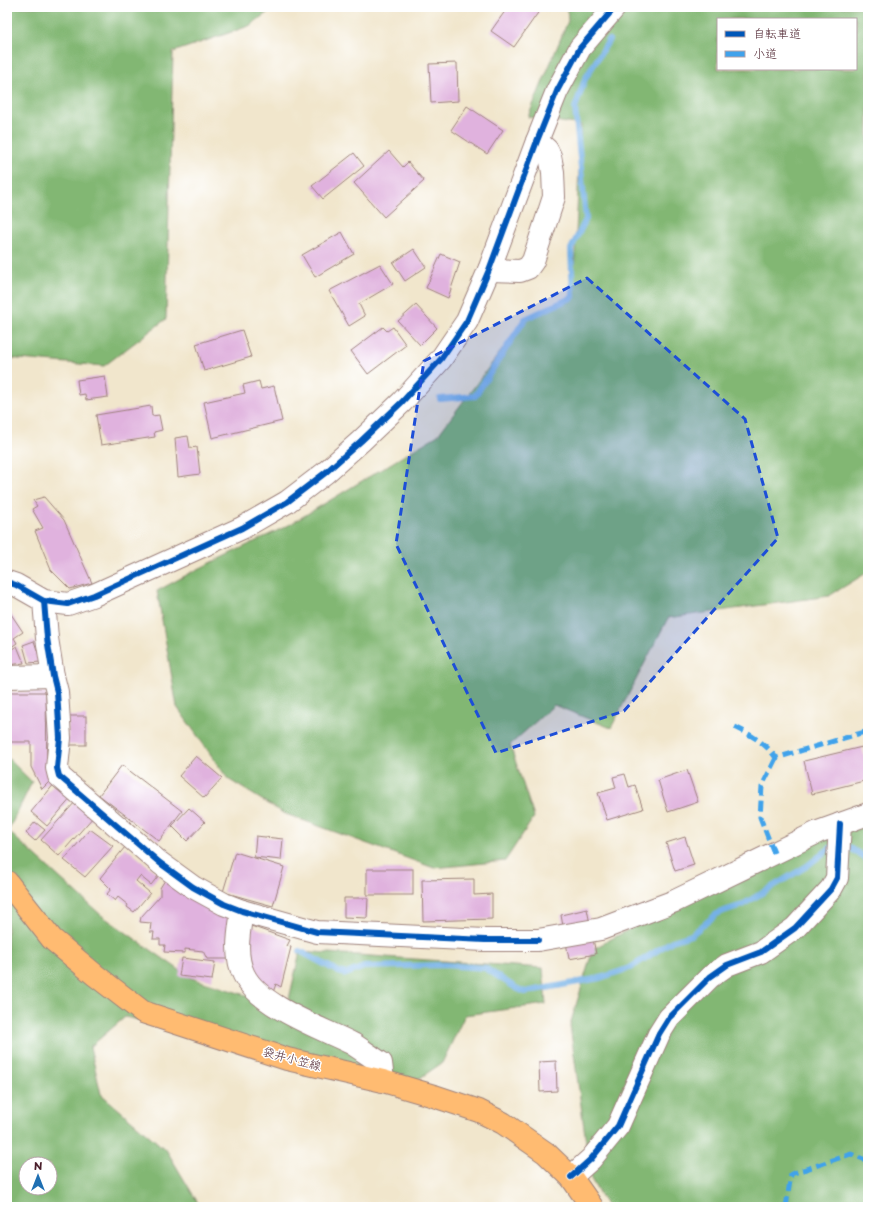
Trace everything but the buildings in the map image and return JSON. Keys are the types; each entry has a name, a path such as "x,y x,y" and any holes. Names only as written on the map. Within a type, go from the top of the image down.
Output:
{"main road":[{"name":"袋井小笠線","path":"7,882 52,939 143,1012 288,1059 383,1081 472,1109 503,1123 546,1153 571,1177 592,1207"}],"street":[{"path":"7,582 16,585 44,601 68,604 94,595 242,528 288,502 325,473 402,402 441,359 467,321 489,270 537,140 557,92 580,48 616,7"},
{"path":"489,270 520,271 528,268 533,260 554,197 553,172 550,156 547,150 537,140"},
{"path":"44,601 52,676 57,692 60,738 57,768 59,776 171,871 194,887 224,904 242,911 317,932 485,940 538,940 602,929 668,904 818,832 868,814"},
{"path":"7,677 52,676"},
{"path":"571,1177 591,1159 618,1126 659,1034 668,1018 710,977 727,965 761,952 795,928 831,890 837,878 840,824"},
{"path":"242,911 237,945 238,958 243,974 250,986 274,1006 354,1045 381,1063 383,1081"}],"highlighted area":[{"path":"587,278 745,419 778,538 624,711 496,753 396,544 424,361"}],"green space":[{"path":"7,7 275,7 249,26 173,52 166,319 104,366 7,358"},
{"path":"567,7 868,7 868,572 829,596 668,618 611,728 554,705 510,745 534,817 505,861 434,868 283,813 228,779 177,707 157,591 194,571 289,525 438,435 525,319 573,297 581,125 528,117 568,21"},
{"path":"7,757 32,782 8,831 101,915 191,978 287,1008 300,951 543,968 546,1004 465,1015 442,1063 417,1080 125,1017 90,1047 101,1094 167,1151 198,1203 203,1207 7,1207"},
{"path":"868,813 868,1207 607,1207 591,1179 570,1025 593,949 796,838"}],"waterway":[{"path":"440,399 475,396 525,319 573,297 571,249 586,219 575,108 585,79 609,40"},
{"path":"300,951 339,972 346,974 364,967 444,965 485,968 516,988 525,992 600,978 630,968 672,941 691,935 718,913 742,905 807,866 830,848 849,847 868,860"}],"marked path":[{"path":"735,727 763,744 776,758 868,731"},
{"path":"774,853 760,817 762,786 776,758"},
{"path":"786,1207 791,1174 851,1154 868,1161"}],"cycle path":[{"path":"7,582 16,585 44,601 68,604 94,595 242,528 287,502 325,473 361,441 402,402 441,359 467,321 489,270 557,91 580,48 615,7"},
{"path":"44,601 47,638 57,692 60,738 57,768 59,776 160,863 193,887 224,904 242,911 317,932 485,940 538,940"},
{"path":"571,1177 591,1159 618,1126 659,1034 669,1018 710,977 727,965 761,952 795,928 831,889 837,878 840,824"}]}
